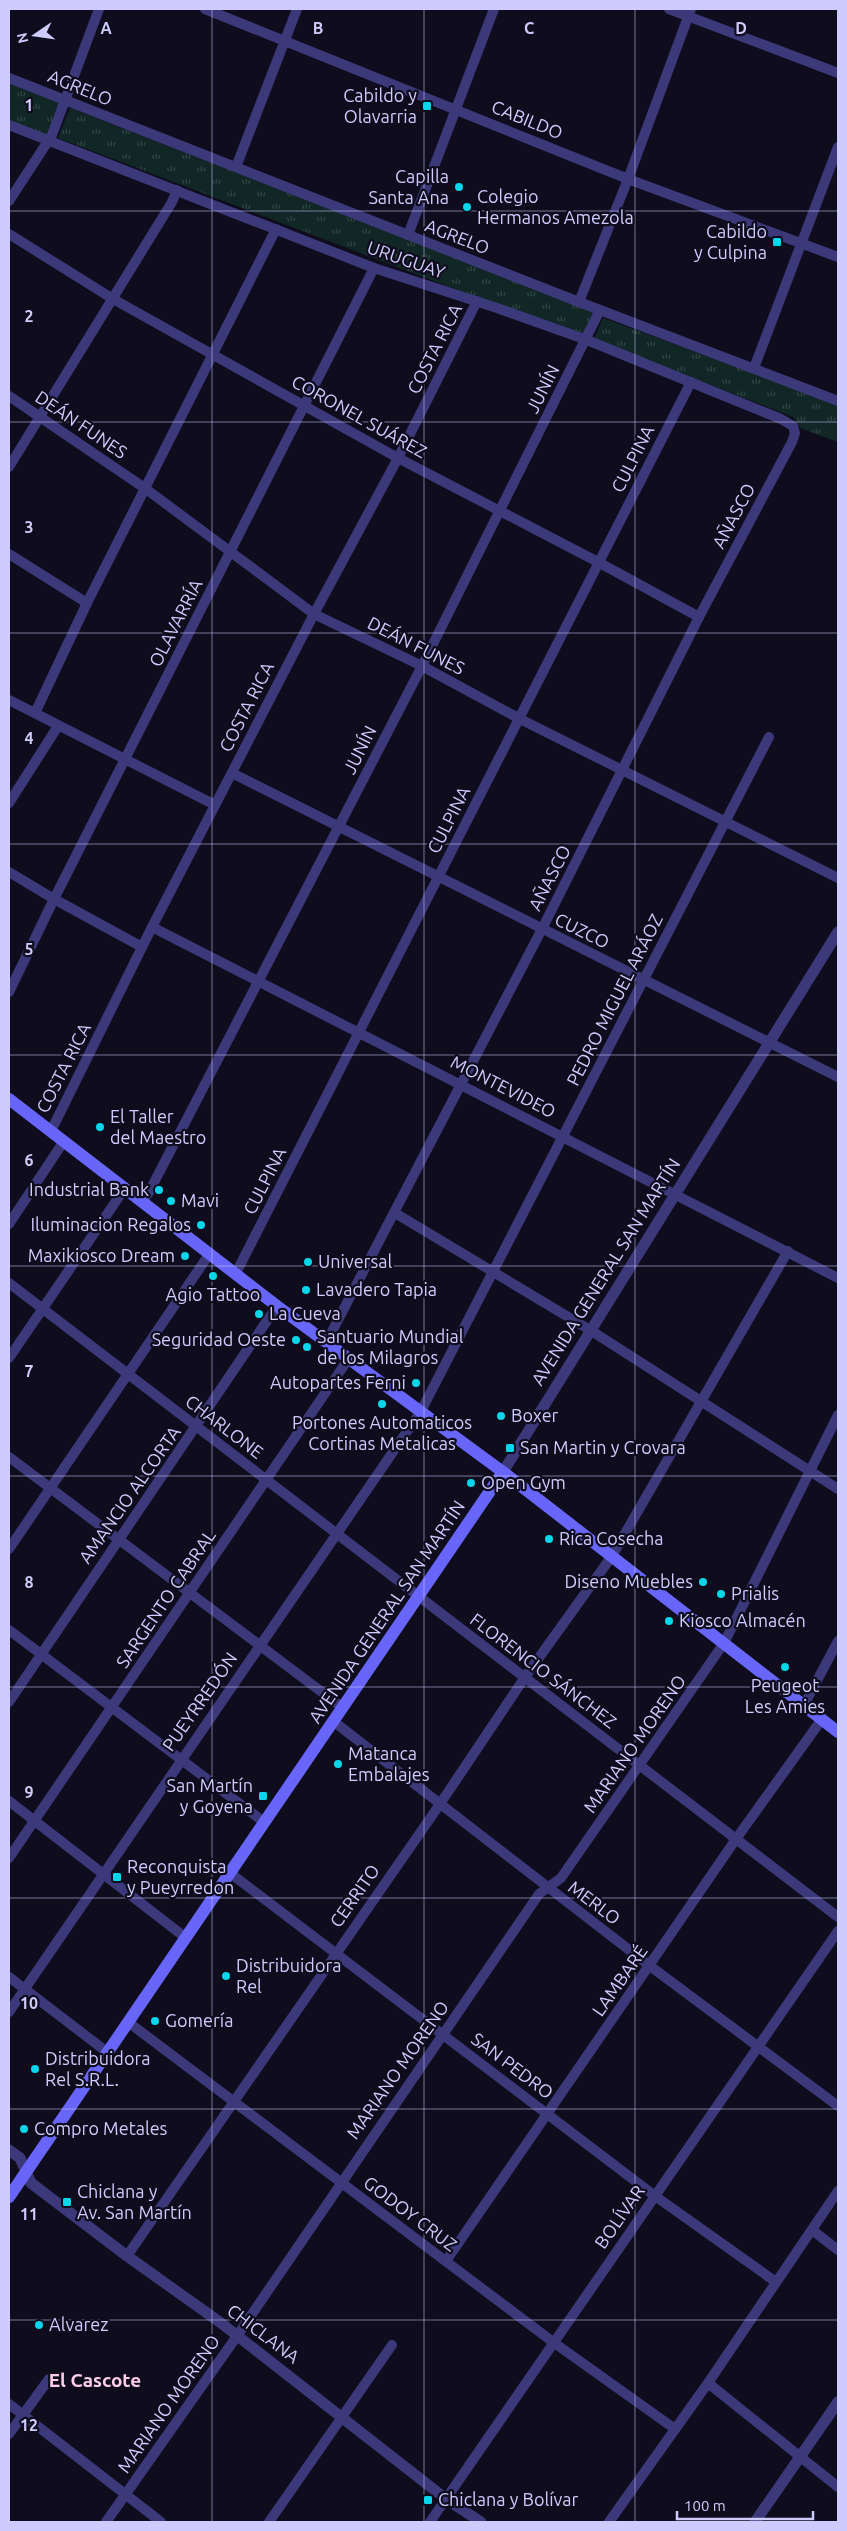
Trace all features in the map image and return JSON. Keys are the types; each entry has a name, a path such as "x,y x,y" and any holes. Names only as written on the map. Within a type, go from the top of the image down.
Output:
{"main road":[{"path":"9,1099 277,1306 503,1472 838,1732"},
{"name":"AVENIDA GENERAL SAN MARTÍN","path":"9,2197 503,1472"}],"street":[{"path":"9,202 49,140 66,100 99,9"},
{"name":"CABILDO","path":"204,9 456,108 628,179 838,257"},
{"path":"236,167 297,9"},
{"path":"408,235 494,9"},
{"path":"669,9 690,13 838,72"},
{"path":"579,302 628,179 690,13"},
{"name":"AGRELO","path":"9,78 579,302 838,401"},
{"name":"URUGUAY","path":"9,125 374,268 477,301 587,340 793,426"},
{"path":"754,368 838,147"},
{"path":"9,467 172,202 177,190"},
{"path":"35,713 88,603 276,229"},
{"name":"CORONEL SUÁREZ","path":"9,234 113,299 398,458 699,617"},
{"name":"OLAVARRÍA","path":"9,992 54,899 374,268"},
{"name":"COSTA RICA","path":"51,1131 152,927 314,614 398,458 477,301"},
{"name":"JUNÍN","path":"142,1201 148,1194 422,666 587,340 600,310"},
{"name":"CULPINA","path":"236,1274 691,382"},
{"name":"DEÁN FUNES","path":"9,396 146,489 314,614 422,666 520,719 838,878"},
{"name":"AÑASCO","path":"327,1341 542,929 699,617 792,442 795,432 793,426"},
{"path":"9,554 88,603"},
{"path":"9,700 215,805"},
{"path":"9,803 58,726"},
{"name":"PEDRO MIGUEL ARÁOZ","path":"421,1411 494,1273 769,737"},
{"name":"CUZCO","path":"232,773 438,878 644,978 838,1077"},
{"path":"9,872 142,947"},
{"name":"MONTEVIDEO","path":"152,927 838,1278"},
{"name":"AVENIDA GENERAL SAN MARTÍN","path":"503,1472 674,1193 838,932"},
{"path":"9,1224 64,1141"},
{"path":"9,1358 125,1188"},
{"path":"395,1213 590,1330 838,1489"},
{"name":"CERRITO","path":"127,2256 440,1804 525,1677 612,1556 788,1252"},
{"path":"9,1549 210,1253"},
{"name":"CHARLONE","path":"9,1284 419,1597"},
{"name":"AMANCIO ALCORTA","path":"9,1702 277,1306"},
{"name":"SARGENTO CABRAL","path":"9,1858 349,1358"},
{"name":"PUEYRREDÓN","path":"9,2012 258,1646 421,1411"},
{"name":"MARIANO MORENO","path":"106,2522 237,2336 340,2182 539,1894 561,1878 724,1643 838,1415"},
{"path":"9,1457 258,1646 343,1708"},
{"name":"FLORENCIO SÁNCHEZ","path":"419,1597 838,1916"},
{"path":"9,1630 264,1822"},
{"path":"804,1704 838,1641"},
{"name":"LAMBARÉ","path":"446,2261 736,1839 822,1720"},
{"name":"MERLO","path":"334,1721 650,1966 838,2106"},
{"path":"9,1800 186,1938"},
{"name":"SAN PEDRO","path":"230,1873 655,2196 776,2282"},
{"name":"BOLÍVAR","path":"430,2522 838,1931"},
{"path":"9,1977 107,2052"},
{"name":"GODOY CRUZ","path":"128,2022 553,2342 675,2429"},
{"name":"CHICLANA","path":"9,2150 20,2158 30,2183 237,2336 343,2417 446,2500 481,2522"},
{"path":"608,2522 708,2383 838,2191"},
{"path":"812,2230 838,2250"},
{"path":"269,2522 392,2345"},
{"path":"9,2434 49,2379"},
{"path":"708,2383 838,2487"},
{"path":"755,2522 838,2402"},
{"path":"9,2404 161,2522"}],"green space":[{"path":"9,83 63,104 48,137 9,122"},
{"path":"70,108 596,312 588,331 582,333 471,295 58,138"},
{"path":"603,318 838,404 838,442 800,428 793,417 594,339"}],"place":[{"name":"Cabildo y Olavarria","path":"427,106"},
{"name":"Capilla Santa Ana","path":"459,187"},
{"name":"Colegio Hermanos Amezola","path":"467,207"},
{"name":"Cabildo y Culpina","path":"777,242"},
{"name":"El Taller del Maestro","path":"100,1127"},
{"name":"Industrial Bank","path":"159,1190"},
{"name":"Mavi","path":"171,1201"},
{"name":"Iluminacion Regalos","path":"201,1225"},
{"name":"Maxikiosco Dream","path":"185,1256"},
{"name":"Universal","path":"308,1262"},
{"name":"Agio Tattoo","path":"213,1276"},
{"name":"Lavadero Tapia","path":"306,1290"},
{"name":"La Cueva","path":"259,1314"},
{"name":"Seguridad Oeste","path":"296,1340"},
{"name":"Santuario Mundial de los Milagros","path":"307,1347"},
{"name":"Autopartes Ferni","path":"416,1383"},
{"name":"Portones Automaticos Cortinas Metalicas","path":"382,1404"},
{"name":"Boxer","path":"501,1416"},
{"name":"San Martin y Crovara","path":"510,1448"},
{"name":"Open Gym","path":"471,1483"},
{"name":"Rica Cosecha","path":"549,1539"},
{"name":"Diseno Muebles","path":"703,1582"},
{"name":"Prialis","path":"721,1594"},
{"name":"Kiosco Almacén","path":"669,1621"},
{"name":"Peugeot Les Amies","path":"785,1667"},
{"name":"Matanca Embalajes","path":"338,1764"},
{"name":"San Martín y Goyena","path":"263,1796"},
{"name":"Reconquista y Pueyrredon","path":"117,1877"},
{"name":"Distribuidora Rel","path":"226,1976"},
{"name":"Gomería","path":"155,2021"},
{"name":"Distribuidora Rel S.R.L.","path":"35,2069"},
{"name":"Compro Metales","path":"24,2129"},
{"name":"Chiclana y Av. San Martín","path":"67,2202"},
{"name":"Alvarez","path":"39,2325"},
{"name":"Chiclana y Bolívar","path":"428,2500"}],"district":[{"name":"El Cascote","path":"95,2380"}]}
